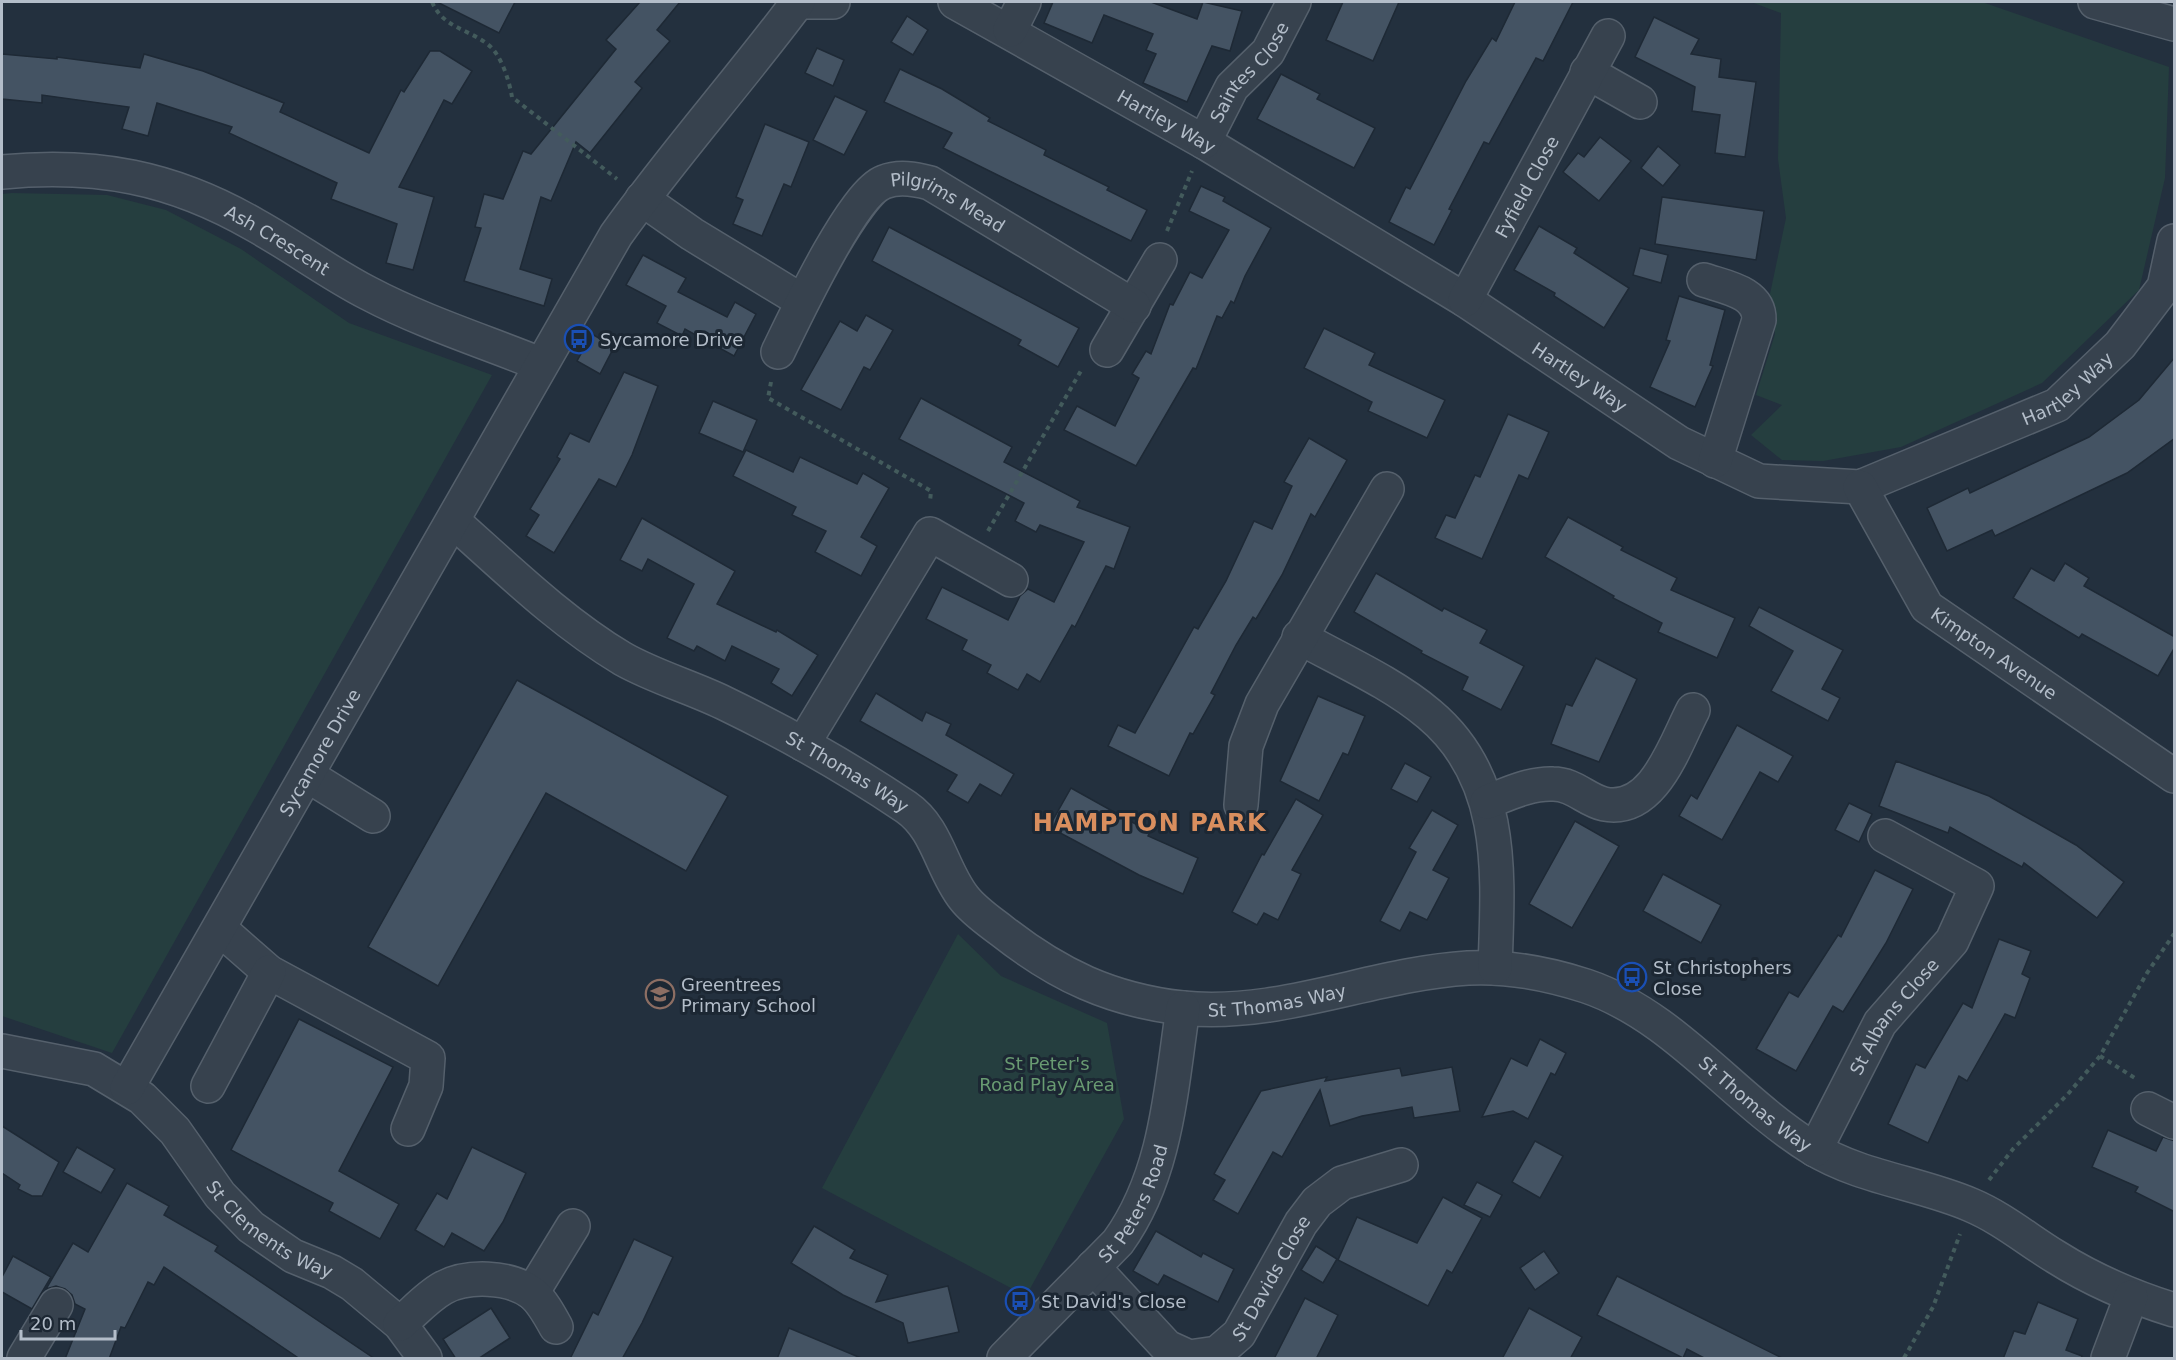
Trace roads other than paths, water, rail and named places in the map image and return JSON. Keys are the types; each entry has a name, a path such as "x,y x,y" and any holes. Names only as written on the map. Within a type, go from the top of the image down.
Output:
{"street":[{"name":"Sycamore Drive","path":"127,1088 308,775 540,364 616,236 642,199 753,63 798,2"},
{"path":"807,2 832,2"},
{"name":"Hartley Way","path":"955,2 1010,30 1204,142 1465,300 1679,443 1759,481 1860,487 2057,405 2120,345 2169,289 2175,241"},
{"path":"1010,30 1024,2"},
{"name":"Saintes Close","path":"1204,142 1232,87 1268,52 1292,2"},
{"path":"2095,2 2175,24"},
{"name":"Fyfield Close","path":"1465,300 1608,36"},
{"path":"1587,72 1640,102"},
{"name":"Ash Crescent","path":"2,172 48,169 118,173 174,186 221,206 256,225 367,293 540,364"},
{"name":"Pilgrims Mead","path":"778,352 802,301 867,196 884,182 898,179 930,183 1134,306"},
{"path":"642,199 692,234 802,301"},
{"path":"1107,350 1160,260"},
{"path":"1704,280 1751,298 1760,310 1759,320 1715,461"},
{"name":"Kimpton Avenue","path":"1860,487 1928,607 2175,776"},
{"path":"1241,805 1244,763 1252,726 1299,637 1387,489"},
{"name":"St Thomas Way","path":"453,520 525,585 609,650 645,670 726,704 802,744 920,818 928,828 964,899 1030,953 1068,977 1131,998 1183,1008 1227,1010 1274,1006 1421,974 1495,968 1555,978 1587,987 1648,1016 1748,1100 1815,1150 1877,1176 1972,1206 2059,1259 2131,1297 2175,1310"},
{"path":"802,744 930,534 1011,580"},
{"path":"1299,637 1406,696 1430,714 1446,730 1469,764 1487,802 1498,863 1495,968"},
{"path":"1487,802 1538,784 1552,783 1575,788 1602,803 1624,803 1637,799 1655,780 1693,711"},
{"path":"308,775 373,816"},
{"name":"St Albans Close","path":"1815,1150 1880,1023 1952,941 1977,886 1885,837"},
{"path":"220,929 269,972 428,1058 426,1086 408,1129"},
{"path":"208,1086 269,972"},
{"name":"St Peters Road","path":"1004,1359 1093,1267 1134,1220 1155,1170 1183,1008"},
{"path":"2,1051 94,1069 127,1088"},
{"name":"St Clements Way","path":"127,1088 149,1104 175,1131 220,1195 251,1227 293,1256 332,1272 352,1284 400,1324 425,1359"},
{"name":"St Davids Close","path":"1093,1267 1167,1347 1189,1357 1217,1353 1239,1334 1301,1223 1317,1202 1342,1183 1401,1165"},
{"path":"532,1293 573,1226"},
{"path":"400,1324 440,1290 461,1280 483,1280 506,1283 532,1293 556,1327"},
{"path":"2108,1359 2131,1297"},
{"path":"24,1359 56,1305"},
{"path":"2,1350 16,1359"}],"place":[{"name":"Sycamore Drive","path":"579,339"},
{"name":"St Christophers Close","path":"1632,977"},
{"name":"Greentrees Primary School","path":"660,994"},
{"name":"St David's Close","path":"1020,1301"}],"district":[{"name":"HAMPTON PARK","path":"1150,823"}],"park label":[{"name":"St Peter's Road Play Area","path":"1047,1073"}]}
